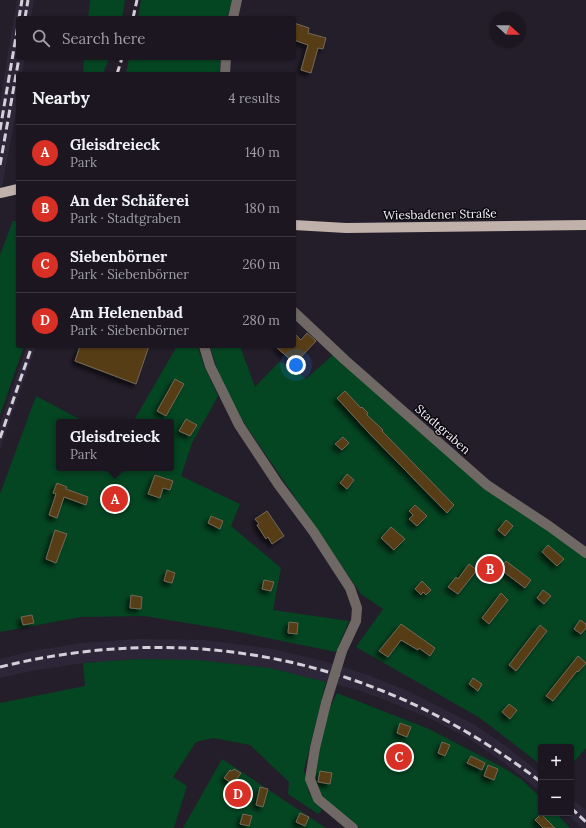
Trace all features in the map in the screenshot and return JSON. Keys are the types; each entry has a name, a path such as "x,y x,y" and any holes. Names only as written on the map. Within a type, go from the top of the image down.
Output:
{"main road":[{"path":"0,193 15,190"},
{"name":"Wiesbadener Straße","path":"296,225 346,228 586,225"}],"street":[{"path":"233,16 237,0"},
{"path":"225,72 226,60"},
{"name":"Stadtgraben","path":"296,314 345,360 487,485 550,526 586,553"},
{"path":"205,348 210,366 239,425 278,484 313,531 350,588 357,608 356,620 342,651 326,703 315,748 310,779 318,799 353,828"}],"shaded area":[{"path":"17,0 34,0 31,16 16,16 16,60 25,60 22,72 16,72 16,112 0,198 0,102"},
{"path":"26,348 35,348 0,449 0,424"},
{"path":"138,639 204,640 273,649 327,662 365,674 408,691 475,725 511,750 538,772 538,790 503,762 468,738 431,719 358,690 270,668 198,661 139,659 83,663 31,671 0,678 0,659 32,651 82,643"},
{"path":"574,800 586,810 586,828 582,828 569,816 574,816"}],"green space":[{"path":"90,0 125,0 122,16 88,16"},
{"path":"141,0 232,0 228,16 138,16"},
{"path":"84,60 108,60 104,72 83,72"},
{"path":"129,60 221,60 219,72 126,72"},
{"path":"13,221 16,221 16,348 23,348 0,415 0,255"},
{"path":"176,348 198,348 218,396 192,443 181,476 240,504 231,526 281,568 273,610 349,621 336,652 229,630 144,616 81,617 0,632 0,494 36,396 79,419 56,419 56,471 174,471 174,419 135,419"},
{"path":"211,348 241,348 255,387 280,361 306,379 334,354 484,486 586,557 586,748 574,762 574,744 538,744 538,763 480,718 356,647 383,609 361,594 238,414 218,372"},
{"path":"139,659 198,660 270,668 326,682 304,770 309,793 322,810 318,814 288,794 289,782 250,745 213,738 196,742 173,777 187,786 174,828 0,828 0,703 85,686 83,663"},
{"path":"337,693 429,729 502,767 521,779 538,795 538,816 559,816 570,828 360,828 318,799 311,779 319,731"},
{"path":"222,759 326,828 183,828"}],"building":[{"path":"296,24 309,28 308,33 326,38 323,49 318,48 311,73 301,70 308,45 296,41"},
{"path":"307,333 316,341 300,358 297,356 292,361 277,348 296,348 296,335 301,340"},
{"path":"79,348 148,348 136,384 75,361"},
{"path":"175,379 184,384 166,416 157,411"},
{"path":"345,391 361,408 362,407 368,413 367,415 454,505 447,513 337,398"},
{"path":"186,419 197,425 190,436 179,431"},
{"path":"343,437 349,443 342,450 335,444"},
{"path":"347,474 354,480 347,489 340,483"},
{"path":"155,475 173,481 170,490 163,488 160,498 148,494"},
{"path":"57,483 67,487 66,489 88,497 86,505 64,497 57,518 49,515 56,494 53,493"},
{"path":"415,505 427,516 417,526 409,519 413,515 409,511"},
{"path":"267,511 284,536 272,544 268,537 266,539 255,519"},
{"path":"211,516 223,521 220,529 208,523"},
{"path":"506,520 513,526 505,536 498,530"},
{"path":"391,527 405,539 394,550 381,538"},
{"path":"55,530 67,534 56,563 46,559"},
{"path":"548,545 564,559 557,566 542,552"},
{"path":"506,561 531,580 525,588 500,569"},
{"path":"469,564 477,570 458,594 448,587 456,577 458,579"},
{"path":"167,570 175,573 172,583 164,581"},
{"path":"264,580 274,582 271,591 262,589"},
{"path":"422,581 431,590 426,595 423,592 421,595 415,589"},
{"path":"543,590 551,596 544,604 537,598"},
{"path":"501,593 508,600 489,624 482,618"},
{"path":"131,595 142,597 141,609 130,608"},
{"path":"32,615 34,623 23,625 21,617"},
{"path":"580,620 586,624 586,628 581,634 574,629"},
{"path":"289,622 298,623 297,634 288,633"},
{"path":"401,624 435,648 430,656 419,648 418,650 401,640 388,657 379,651"},
{"path":"540,625 547,631 516,671 509,665"},
{"path":"578,656 586,663 578,672 577,671 553,701 546,696"},
{"path":"473,678 482,684 478,691 469,684"},
{"path":"509,704 517,710 510,719 502,712"},
{"path":"400,723 411,727 407,737 397,733"},
{"path":"442,742 450,745 445,756 438,753"},
{"path":"471,756 485,763 482,770 467,763"},
{"path":"488,765 498,769 494,780 484,776"},
{"path":"234,769 241,773 233,784 224,778 230,770 232,771"},
{"path":"320,771 332,773 330,784 318,782"},
{"path":"260,787 268,789 263,807 256,805"},
{"path":"300,813 309,817 305,826 296,822"},
{"path":"243,814 252,816 249,826 240,824"},
{"path":"539,816 543,816 555,828 543,828 535,820"}],"railway":[{"path":"19,16 22,0"},
{"path":"25,16 28,0"},
{"path":"133,16 137,0"},
{"path":"0,130 16,37"},
{"path":"17,72 19,60"},
{"path":"118,72 121,60"},
{"path":"0,165 16,75"},
{"path":"0,438 31,348"},
{"path":"0,667 73,653 144,648 215,650 284,661 351,679 417,706 480,740 538,780"},
{"path":"574,811 586,822"}],"place":[{"name":"Gleisdreieck","path":"115,499"},
{"name":"An der Schäferei","path":"490,569"},
{"name":"Siebenbörner","path":"399,757"},
{"name":"Am Helenenbad","path":"238,794"}]}
